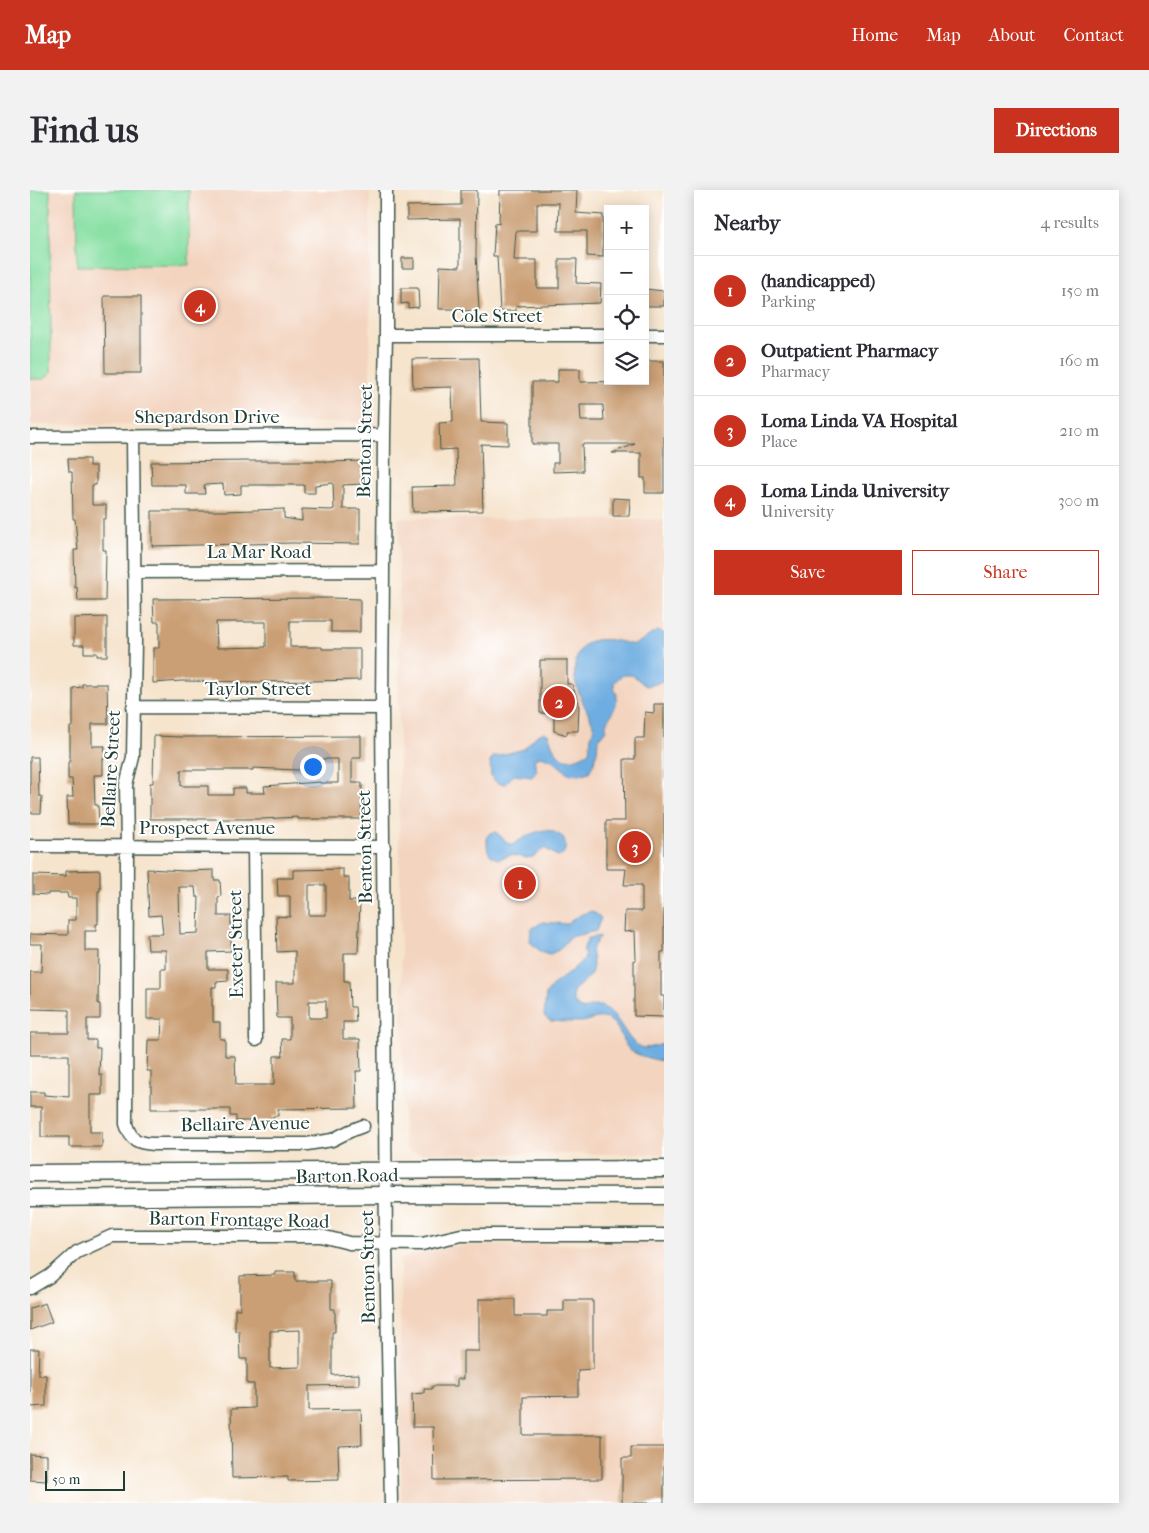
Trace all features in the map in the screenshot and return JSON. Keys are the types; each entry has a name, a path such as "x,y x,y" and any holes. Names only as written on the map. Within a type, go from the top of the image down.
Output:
{"main road":[{"name":"Barton Road","path":"30,1173 664,1169"},
{"name":"Barton Road","path":"30,1198 386,1195 664,1196"}],"street":[{"name":"Benton Street","path":"386,190 382,708 386,1244 391,1503"},
{"name":"Cole Street","path":"386,334 604,335"},
{"path":"649,335 664,335"},
{"name":"Shepardson Drive","path":"30,437 384,435"},
{"name":"Bellaire Street","path":"129,1133 126,1124 126,785 133,757 133,436"},
{"name":"La Mar Road","path":"134,572 383,571"},
{"name":"Taylor Street","path":"133,707 382,708"},
{"name":"Prospect Avenue","path":"30,846 384,847"},
{"name":"Exeter Street","path":"254,848 256,1040"},
{"name":"Bellaire Avenue","path":"129,1133 140,1143 154,1144 306,1144 332,1140 363,1126"},
{"name":"Barton Frontage Road","path":"30,1288 50,1276 77,1252 112,1236 321,1236 349,1243 422,1244 461,1235 664,1235"}],"shaded area":[{"path":"30,190 370,190 370,422 30,425"},
{"path":"399,518 664,520 664,1154 416,1153 408,1151 404,1144 399,821"},
{"path":"664,1243 664,1503 401,1503 400,1260 408,1256 449,1246"}],"green space":[{"path":"30,190 50,190 51,373 44,379 30,379"},
{"path":"76,190 189,190 189,265 77,266"}],"water":[{"path":"657,631 664,633 664,680 646,686 632,675 623,675 614,682 617,695 616,705 606,724 606,730 598,740 597,752 589,772 579,775 569,774 552,760 541,756 534,760 537,771 532,777 514,775 505,784 497,783 491,777 490,762 493,757 524,749 536,736 544,732 549,735 555,750 563,758 574,759 589,752 594,727 575,678 575,664 580,651 589,642 596,640 610,640 634,645"},
{"path":"545,830 552,831 563,837 565,847 561,856 557,856 544,848 533,857 526,858 511,855 499,859 489,854 487,836 490,833 496,832 509,844 514,844 529,835"},
{"path":"592,911 601,918 596,931 570,937 559,950 550,954 541,952 530,942 531,929 543,922 566,924 582,914"},
{"path":"600,936 591,950 593,965 591,974 573,991 573,1002 583,1010 595,1006 603,1007 610,1011 637,1045 646,1048 664,1044 664,1060 649,1058 629,1049 615,1025 607,1019 596,1018 584,1022 558,1022 550,1021 544,1016 546,994 554,984 585,958 583,950 588,938"}],"building":[{"path":"461,190 477,190 476,254 479,310 439,309 440,266 460,267 460,219 407,220 407,206 461,205"},
{"path":"500,190 577,190 576,213 603,215 603,257 587,256 587,231 558,231 559,203 537,203 537,231 516,231 514,260 537,260 537,288 559,288 559,259 577,259 576,283 601,284 600,303 516,306 516,311 500,311 497,256 493,256 495,223 499,224"},
{"path":"402,258 414,258 414,268 402,268"},
{"path":"401,288 418,288 419,307 408,308 408,303 401,304"},
{"path":"649,289 664,291 664,306 649,306"},
{"path":"104,296 141,296 141,373 105,373"},
{"path":"479,358 481,422 508,423 508,445 481,444 483,511 413,512 412,487 457,486 456,449 440,450 439,423 453,422 452,387 413,388 412,359"},
{"path":"649,361 664,361 664,493 645,493 645,478 641,478 641,453 612,453 635,444 582,444 583,471 553,472 553,463 558,463 558,444 532,444 532,382 558,382 558,369 580,369 580,382 604,382 604,385 649,385","holes":["580,405 603,405 604,421 581,421"]},
{"path":"68,459 89,459 89,466 96,466 96,485 92,485 92,505 106,505 106,519 103,519 103,550 106,550 105,601 78,601 77,587 75,588 74,550 78,550 75,519 73,519 72,472 69,472"},
{"path":"363,461 363,484 343,485 343,509 360,509 360,544 293,543 152,546 152,511 284,509 284,518 302,521 302,509 334,509 333,483 315,485 315,493 304,493 304,485 241,485 241,494 224,495 223,484 204,485 205,494 186,494 186,485 152,485 151,462"},
{"path":"613,498 630,499 629,516 613,516"},
{"path":"153,599 360,599 360,632 331,632 331,621 290,621 290,647 360,649 360,680 182,681 153,683 153,648 159,648 159,622 154,622","holes":["216,622 266,622 266,647 217,648"]},
{"path":"107,617 107,656 97,656 97,653 84,653 84,645 74,645 74,618"},
{"path":"540,660 567,660 567,684 572,684 579,706 578,731 567,731 567,735 554,731 554,714 540,713"},
{"path":"82,684 107,684 108,724 92,724 92,746 105,746 103,775 94,775 95,805 98,805 99,824 68,824 67,797 73,797 72,779 68,779 68,762 70,762 70,727 73,727 73,688 82,687"},
{"path":"654,704 664,704 664,952 661,952 661,996 664,996 664,1017 634,1016 635,931 624,932 625,911 642,911 642,885 624,885 626,869 606,869 606,821 625,821 624,759 635,759 635,738 644,738 645,712 654,713"},
{"path":"154,736 361,736 361,758 352,758 352,783 362,783 361,819 298,819 298,817 262,819 150,819 150,783 153,783","holes":["320,759 338,759 338,783 320,782 264,786 265,793 246,793 246,788 233,788 233,795 208,795 208,786 181,786 181,770 253,770 253,768 320,771"]},
{"path":"30,757 38,757 39,796 42,796 41,813 30,813"},
{"path":"147,869 214,870 214,880 220,880 221,896 218,897 218,916 231,916 231,951 208,952 208,969 228,969 228,981 216,982 216,987 212,987 213,1022 220,1022 220,1039 225,1039 225,1056 235,1056 236,1085 274,1085 274,1056 283,1056 282,1039 290,1039 290,1018 277,1018 276,983 295,983 295,951 277,952 276,916 290,917 290,896 278,896 277,878 293,878 293,870 343,869 343,877 349,877 349,901 360,901 358,953 344,953 344,981 349,981 350,1007 355,1007 356,1022 343,1022 343,1039 360,1039 361,1071 356,1071 357,1108 278,1109 278,1116 273,1116 273,1121 236,1121 236,1116 230,1116 230,1109 151,1109 151,1071 147,1071 148,1040 161,1040 162,1019 147,1019 147,988 161,988 161,969 166,969 166,950 148,950 147,934 163,934 161,915 149,916","holes":["309,885 326,885 326,915 309,915","179,887 195,887 196,897 199,897 198,933 180,934","309,1001 326,1001 326,1018 309,1018"]},
{"path":"100,870 98,924 96,924 96,931 85,931 85,951 99,951 98,1004 100,1004 100,1019 87,1019 87,1040 96,1040 96,1048 100,1048 99,1075 102,1075 102,1095 90,1095 90,1132 102,1132 102,1147 69,1147 69,1137 41,1137 41,1107 30,1107 30,1092 44,1092 44,1095 69,1097 69,1055 30,1055 30,1033 69,1033 69,1010 30,1009 30,972 41,972 42,944 30,944 30,934 68,935 68,920 76,920 76,898 68,898 67,893 33,894 33,875 66,876 66,871"},
{"path":"275,1272 295,1272 295,1281 331,1281 331,1309 335,1309 335,1332 332,1332 332,1375 359,1374 359,1385 309,1386 309,1410 361,1409 362,1445 338,1446 339,1480 288,1481 288,1477 232,1478 231,1409 254,1408 254,1384 247,1384 247,1359 240,1359 239,1331 235,1331 235,1309 240,1309 240,1276 275,1275","holes":["300,1330 300,1367 270,1368 270,1331"]},
{"path":"479,1299 515,1299 515,1316 547,1316 547,1311 564,1311 564,1300 593,1300 593,1369 578,1370 578,1396 523,1397 523,1435 602,1435 602,1479 434,1480 433,1427 413,1427 412,1394 424,1393 424,1389 432,1389 432,1386 457,1386 457,1379 463,1379 463,1351 479,1351"},
{"path":"45,1303 52,1322 30,1330 30,1308"},
{"path":"30,1349 39,1349 38,1375 46,1375 46,1406 30,1407"},
{"path":"631,1447 664,1447 664,1503 622,1503 622,1458 631,1458"},
{"path":"30,1454 47,1455 47,1481 30,1480"}],"place":[{"name":"Loma Linda University","path":"200,306"},
{"name":"Outpatient Pharmacy","path":"559,702"},
{"name":"Loma Linda VA Hospital","path":"635,847"},
{"name":"(handicapped)","path":"520,883"}]}
